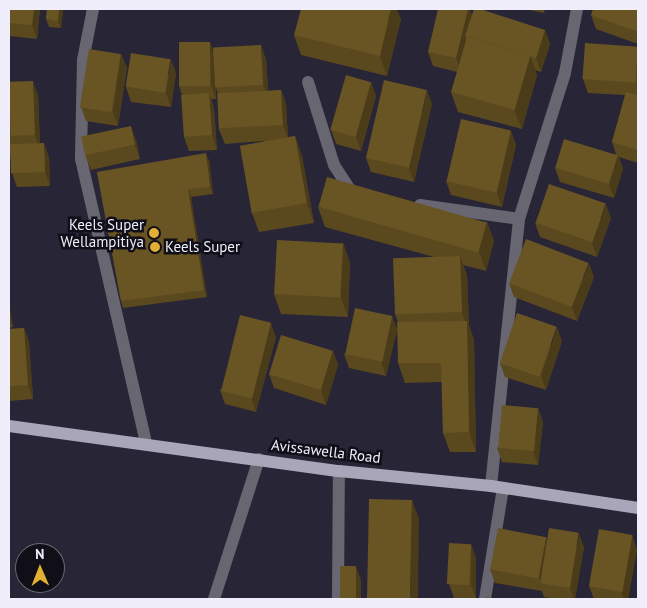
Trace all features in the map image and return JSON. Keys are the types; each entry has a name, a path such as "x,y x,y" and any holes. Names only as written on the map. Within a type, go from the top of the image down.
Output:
{"main road":[{"name":"Avissawella Road","path":"9,426 146,442 339,471 497,487 638,508"}],"street":[{"path":"93,9 83,60 81,159 146,442"},
{"path":"486,599 520,219 565,73 577,9"},
{"path":"308,82 334,165 355,197 364,198"},
{"path":"403,203 520,219"},
{"path":"214,599 260,459"},
{"path":"338,599 339,471"}],"building":[{"path":"9,9 34,9 32,25 9,23"},
{"path":"47,9 59,9 58,21 46,19"},
{"path":"301,9 391,9 380,56 294,35"},
{"path":"438,9 468,9 456,58 428,52"},
{"path":"474,9 480,9 545,30 536,58 465,36"},
{"path":"593,9 638,9 638,32 591,15"},
{"path":"467,37 530,55 515,110 451,92"},
{"path":"179,42 210,42 210,86 179,86"},
{"path":"585,43 638,47 635,83 582,79"},
{"path":"261,45 263,85 215,87 213,48"},
{"path":"89,49 121,54 111,112 80,107"},
{"path":"131,53 171,59 165,93 126,87"},
{"path":"346,75 371,82 355,137 330,130"},
{"path":"384,80 427,90 409,168 366,158"},
{"path":"33,81 35,135 11,136 9,82"},
{"path":"281,90 283,125 219,128 217,93"},
{"path":"626,92 638,95 638,150 612,142"},
{"path":"209,93 212,135 184,137 181,95"},
{"path":"461,119 511,130 496,193 447,181"},
{"path":"131,126 135,145 85,155 81,137"},
{"path":"295,136 307,203 252,213 240,146"},
{"path":"564,139 618,155 609,184 555,168"},
{"path":"44,143 45,172 11,173 10,144"},
{"name":"Keels Super","path":"206,153 210,187 188,189 204,290 121,301 97,172"},
{"path":"327,177 487,223 478,253 318,207"},
{"path":"549,184 606,204 592,242 536,223"},
{"path":"526,239 589,263 572,307 509,283"},
{"path":"277,240 343,243 340,297 274,294"},
{"path":"460,256 462,312 395,314 393,258"},
{"path":"355,308 392,316 382,362 345,354"},
{"path":"517,313 557,327 539,377 500,363"},
{"path":"240,315 271,323 252,398 221,391"},
{"path":"467,321 469,432 443,433 441,363 398,363 397,322"},
{"path":"24,328 28,385 9,386 9,329"},
{"path":"281,335 333,351 321,390 269,374"},
{"path":"502,405 538,408 534,451 498,448"},
{"path":"369,499 412,500 410,598 451,599 367,599"},
{"path":"498,528 546,537 538,579 490,569"},
{"path":"549,528 579,533 570,588 540,583"},
{"path":"599,529 632,535 622,592 589,586"},
{"path":"449,543 471,544 469,585 447,584"},
{"path":"340,566 356,566 356,599 340,599"}],"place":[{"name":"Keels Super Wellampitiya","path":"154,233"},
{"name":"Keels Super","path":"155,247"}]}
